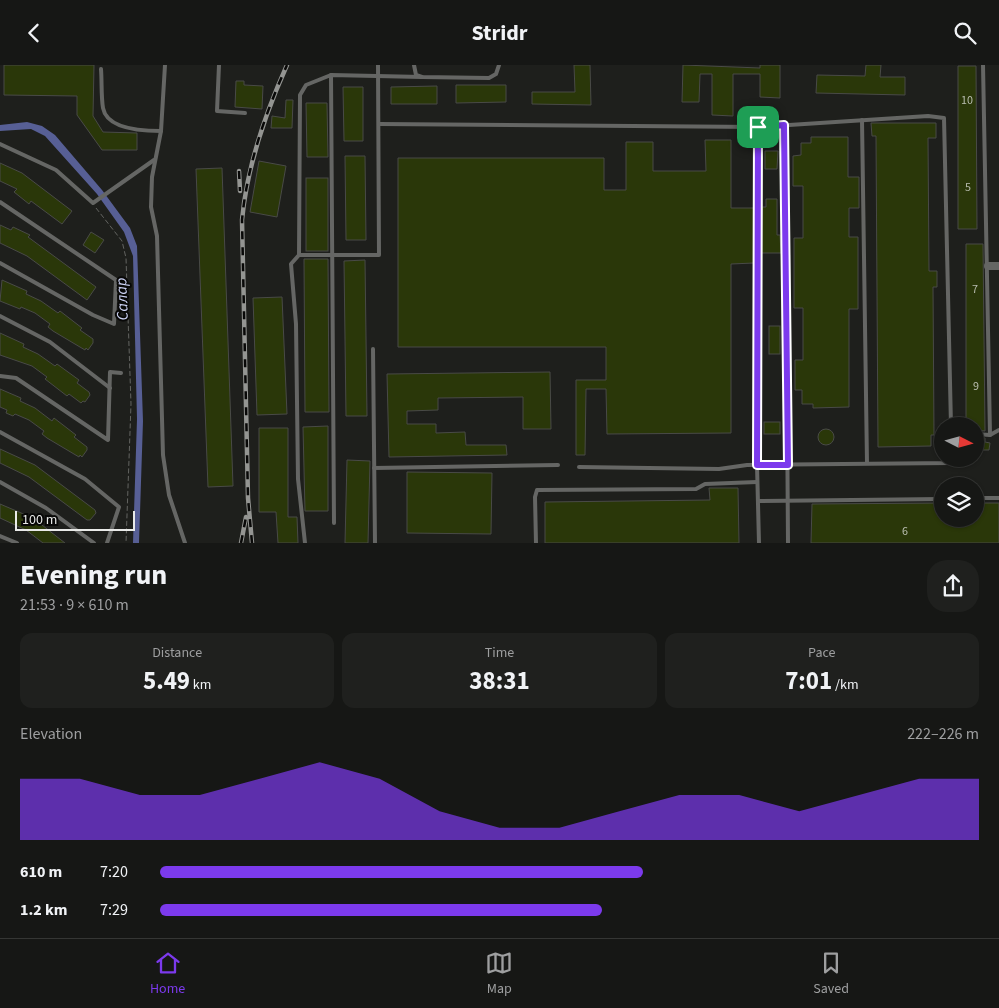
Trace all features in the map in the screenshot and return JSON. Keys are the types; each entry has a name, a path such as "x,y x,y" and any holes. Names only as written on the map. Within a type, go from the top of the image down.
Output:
{"street":[{"path":"988,266 999,266"}],"lane":[{"path":"165,65 161,131 154,160 151,207 157,236 163,455 170,495 185,543"},
{"path":"219,65 217,111 245,113"},
{"path":"305,543 298,479 296,324 291,271 293,260 299,255 379,255 378,65"},
{"path":"414,65 416,75 422,77"},
{"path":"299,255 300,95 306,85 331,75 489,77 496,74 499,65"},
{"path":"983,65 990,435"},
{"path":"101,69 103,110 108,119 134,131 161,131"},
{"path":"331,75 334,255 334,523"},
{"path":"379,124 758,127 928,116 942,117 945,121 951,417"},
{"path":"862,120 867,463"},
{"path":"784,125 788,543"},
{"path":"758,127 757,482 759,543"},
{"path":"0,144 56,170 93,203 154,160"},
{"path":"0,201 116,280 114,324 94,315 0,263"},
{"path":"0,316 50,342 110,388"},
{"path":"373,349 375,543"},
{"path":"0,376 16,378 108,440 110,372 121,373"},
{"path":"984,435 990,435 999,430"},
{"path":"0,432 84,479 119,507 107,543"},
{"path":"579,467 719,469 757,465 934,463"},
{"path":"374,468 558,465"},
{"path":"536,543 535,497 537,490 696,489 705,484 757,482"},
{"path":"0,483 46,508 94,543"},
{"path":"984,498 999,498"},
{"path":"758,501 934,499"},
{"path":"0,536 17,543"}],"path":[{"path":"93,203 122,241 126,258 131,404 126,543"}],"water":[{"name":"Салар","path":"27,122 42,126 55,135 102,190 130,228 137,246 143,421 139,543 133,543 137,419 133,256 124,232 97,194 45,136 31,129 0,131 0,125"}],"building":[{"path":"4,65 94,65 93,116 103,132 137,133 137,150 102,150 77,115 77,96 4,95"},
{"path":"574,65 590,65 591,105 532,104 532,92 575,92"},
{"path":"683,65 760,68 760,65 780,65 780,98 760,97 760,74 733,74 733,116 712,115 712,74 700,74 699,102 682,102"},
{"path":"866,65 881,65 880,77 905,77 905,95 816,93 817,75 865,76"},
{"path":"958,66 976,66 977,229 958,229"},
{"path":"236,81 244,81 244,85 263,86 262,109 235,107"},
{"path":"456,85 506,85 506,102 456,103"},
{"path":"437,86 437,104 391,104 391,87"},
{"path":"343,87 363,87 363,141 344,141"},
{"path":"286,100 293,100 292,128 271,128 272,116 285,118"},
{"path":"306,103 327,103 328,157 307,157"},
{"path":"871,123 936,123 936,138 928,138 929,271 937,271 937,287 933,287 934,435 931,435 931,446 878,447 876,136 872,136"},
{"path":"811,137 848,137 848,177 859,177 859,208 849,208 849,237 858,237 858,309 849,309 849,407 813,408 813,404 802,404 802,390 795,390 795,360 803,360 803,308 794,308 794,238 803,238 803,186 793,186 793,156 801,155 801,143 811,143"},
{"path":"705,140 731,140 731,208 754,208 754,263 731,264 731,433 607,434 606,389 586,389 585,455 576,455 576,380 606,380 606,347 398,347 398,158 604,158 604,190 626,190 626,142 653,142 653,171 706,171"},
{"path":"765,151 778,151 777,169 765,169"},
{"path":"345,156 365,156 366,240 346,240"},
{"path":"259,161 286,166 277,217 250,212"},
{"path":"0,163 22,173 72,211 62,224 31,201 29,204 14,192 17,189 0,181"},
{"path":"222,168 233,486 208,487 196,169"},
{"path":"306,178 328,178 328,251 306,251"},
{"path":"766,199 777,199 777,235 780,235 781,253 761,253 762,207 766,207"},
{"path":"0,225 11,230 13,227 30,235 28,237 96,287 87,300 27,256 0,243"},
{"path":"91,232 104,240 95,253 83,245"},
{"path":"966,244 983,244 985,431 984,417 966,417"},
{"path":"304,259 328,259 329,412 305,412"},
{"path":"365,260 367,416 346,416 344,261"},
{"path":"2,280 27,291 26,294 41,301 58,313 60,311 82,328 80,330 93,339 93,343 88,350 53,331 48,327 50,324 35,313 0,301"},
{"path":"282,297 287,414 257,415 253,298"},
{"path":"769,326 780,326 780,354 769,354"},
{"path":"0,333 24,344 23,347 38,354 55,366 57,364 79,380 77,383 89,392 90,395 85,402 81,403 69,394 67,396 32,366 0,355"},
{"path":"550,372 551,429 523,429 523,397 438,398 438,410 407,411 407,424 436,424 436,433 465,432 466,445 506,445 507,455 389,457 387,374"},
{"path":"0,389 21,398 20,401 35,408 52,421 54,418 76,435 74,437 87,447 82,457 47,438 42,434 44,431 29,420 15,414 13,416 6,413 7,410 0,407"},
{"path":"764,422 780,422 780,434 764,434"},
{"path":"328,426 328,511 305,511 303,427"},
{"path":"259,428 288,428 288,517 297,517 298,543 278,543 276,512 259,512"},
{"path":"823,429 829,429 834,434 832,443 823,445 818,440 818,434"},
{"path":"984,438 985,442 990,443 989,450 984,450"},
{"path":"0,449 35,465 95,510 96,513 90,520 87,520 29,477 0,463"},
{"path":"347,460 370,461 368,543 345,543"},
{"path":"407,472 492,473 491,534 407,533"},
{"path":"709,488 738,488 739,543 545,543 545,502 710,500"},
{"path":"934,503 934,527 984,527 984,503 999,503 999,543 811,543 812,504"},
{"path":"0,504 33,518 65,543 43,543 26,530 0,518"}],"railway":[{"path":"252,543 248,498 242,220 248,180 258,141 271,102 287,65"},
{"path":"239,171 240,191"},
{"path":"241,543 246,517"}],"route":[{"path":"784,125 788,465 757,465 758,127 784,125"}]}
